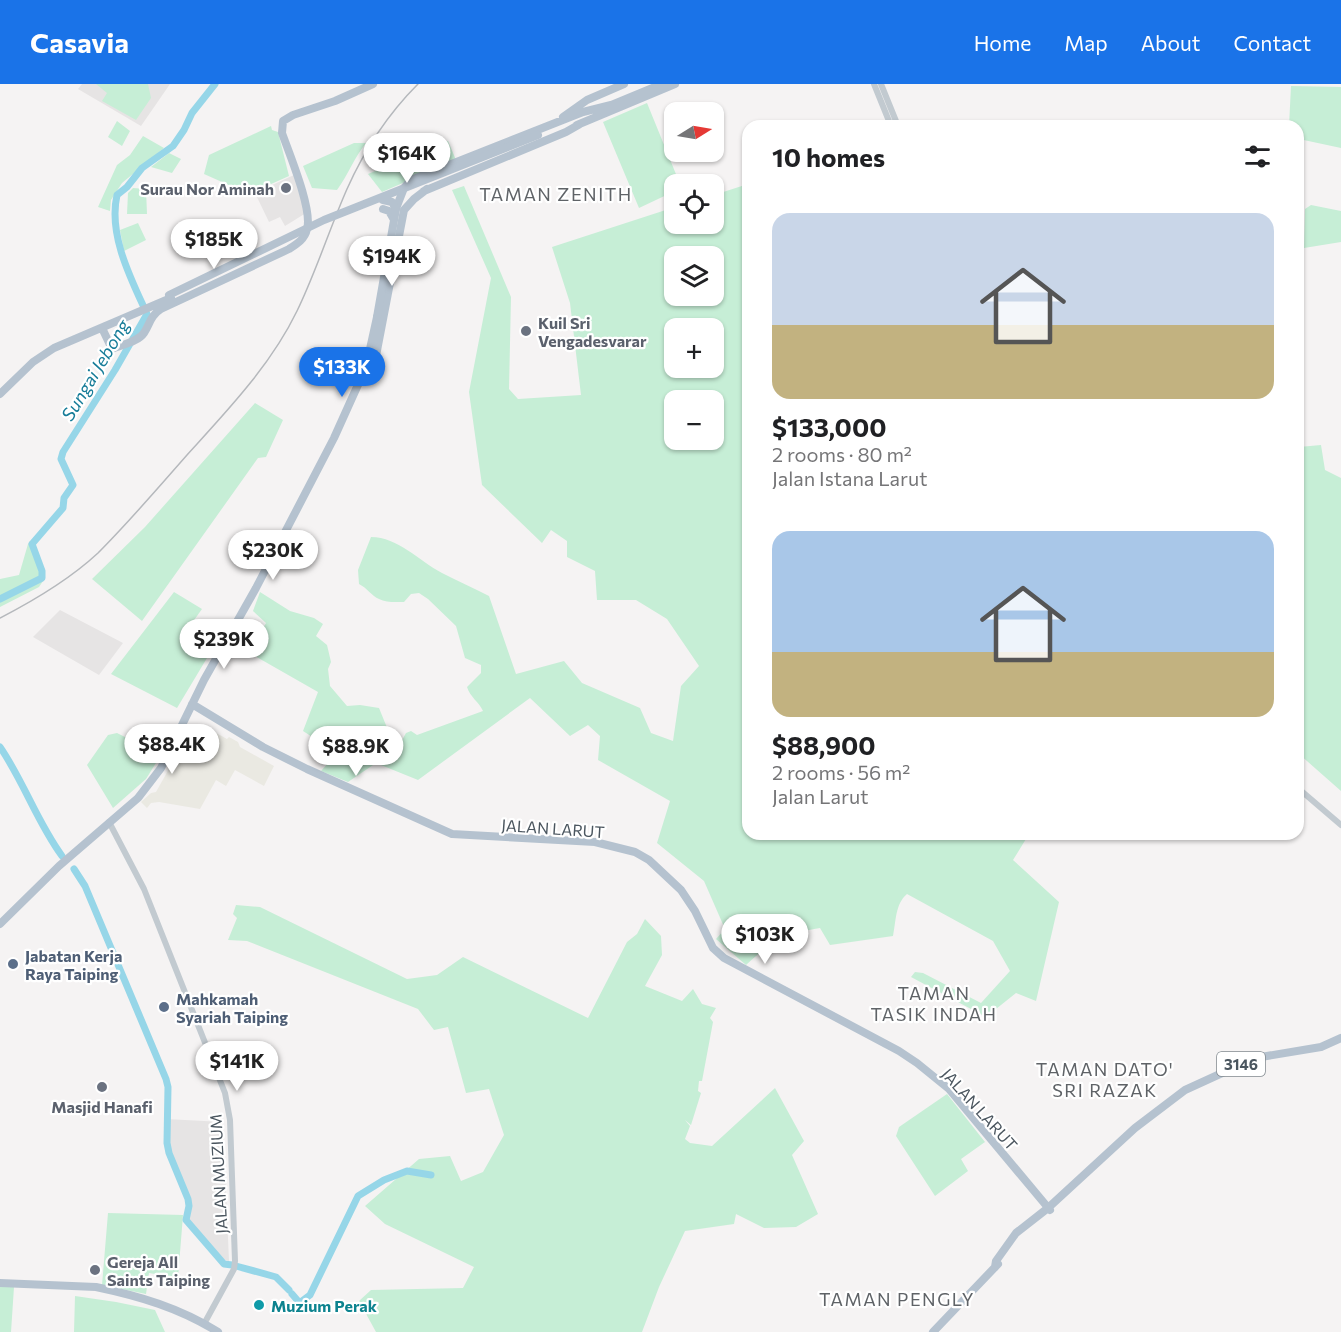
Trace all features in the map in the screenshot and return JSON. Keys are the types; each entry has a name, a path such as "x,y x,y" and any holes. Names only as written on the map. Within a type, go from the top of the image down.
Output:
{"main road":[{"path":"102,328 112,349 139,338 144,333 151,317 161,309 296,245 307,231 308,215 282,133 283,122 293,114 353,94 373,84"},
{"path":"549,126 587,100 624,84"},
{"path":"343,214 539,137 662,84"},
{"path":"0,394 39,357 343,214 539,137 580,124 675,84"},
{"path":"368,355 369,338 393,218 404,188 415,178 596,107 611,105"},
{"path":"398,203 580,124"},
{"path":"404,188 408,194 427,189"},
{"path":"0,924 60,866 144,791 169,754 192,704 256,588 375,361 405,209 414,198 427,189"},
{"path":"334,438 364,374 377,317 396,208 392,202 383,200"},
{"path":"398,203 402,204 405,209"},
{"path":"383,209 389,211 393,218"},
{"name":"JALAN LARUT","path":"192,704 263,747 307,769 452,834 605,843 644,856 681,890 713,948 724,958 899,1051 939,1080 1049,1209"},
{"name":"3146","path":"933,1332 995,1267 1022,1227 1049,1209 1135,1128 1185,1090 1255,1058 1321,1047 1341,1038"},
{"path":"0,1283 96,1287 170,1307 218,1332"}],"street":[{"path":"874,84 889,120"},
{"path":"881,84 896,120"},
{"path":"1304,793 1341,825"},
{"name":"JALAN MUZIUM","path":"110,822 144,889 221,1079 230,1120 234,1269 204,1324"}],"shaded area":[{"path":"82,84 170,84 141,126 78,89"},
{"path":"294,175 306,213 285,226 280,217 269,222 255,193"},
{"path":"60,610 123,643 99,675 33,637"},
{"path":"202,725 227,739 229,737 238,742 240,747 274,766 264,786 235,770 226,786 216,780 200,809 159,802 151,803 147,808 141,802 151,793 156,792 193,726"},
{"path":"166,1119 223,1122 229,1261 221,1259 186,1220 189,1206 182,1182 169,1153"}],"green space":[{"path":"96,84 148,84 151,98 136,120 102,101 107,93"},
{"path":"1291,86 1341,87 1341,148 1304,140 1304,120 1289,120"},
{"path":"647,103 664,145 664,162 671,162 676,174 664,174 664,196 639,208 603,122"},
{"path":"117,121 130,131 122,146 108,137"},
{"path":"271,126 272,130 278,132 289,176 249,194 204,174 209,155"},
{"path":"143,136 164,148 122,183 111,200 110,211 98,207 117,165 130,155"},
{"path":"448,141 456,160 382,192 368,174"},
{"path":"354,143 366,143 337,190 312,188 303,166"},
{"path":"169,153 181,159 172,173 151,167"},
{"path":"464,186 511,297 509,389 518,399 581,395 570,303 552,247 664,211 664,234 724,234 724,192 742,186 742,840 1025,840 1013,860 1059,902 1036,1001 1016,993 986,1017 911,977 915,972 923,973 981,1003 1010,971 993,941 907,894 898,908 893,936 830,945 820,928 807,930 772,943 746,965 716,939 725,929 704,881 657,843 670,801 598,760 600,736 588,725 570,736 530,698 418,780 376,763 348,782 321,771 337,753 303,731 318,692 234,644 242,627 260,634 266,623 253,611 260,592 290,611 314,618 323,624 316,636 327,645 331,662 328,669 330,686 347,706 360,705 379,708 390,735 401,742 406,733 411,731 417,735 483,711 467,687 481,673 481,665 465,658 456,626 419,593 411,594 404,602 388,602 376,598 359,584 358,570 371,537 381,538 399,545 433,568 489,596 516,674 564,661 582,683 640,708 651,733 673,741 681,686 699,666 667,619 636,600 597,600 595,571 567,557 567,541 551,530 542,543 482,485 469,392 491,278 452,190"},
{"path":"133,188 146,189 147,214 127,214 128,193"},
{"path":"1311,205 1341,211 1341,242 1304,248 1305,209"},
{"path":"138,223 146,240 124,251 120,230"},
{"path":"255,403 283,420 266,457 258,458 142,621 92,579 145,527"},
{"path":"1321,445 1325,470 1341,478 1341,791 1304,758 1304,447"},
{"path":"30,541 43,581 39,587 0,607 0,579 19,575"},
{"path":"174,592 202,609 192,623 219,638 177,708 111,674"},
{"path":"136,728 164,750 146,779 113,808 87,765 108,735 117,733 127,738"},
{"path":"236,905 260,907 407,979 437,975 463,957 588,1018 627,942 637,934 645,919 661,936 662,955 645,986 682,1001 693,989 702,1004 716,1008 710,1018 713,1022 702,1081 699,1081 698,1091 701,1093 691,1125 685,1120 690,1126 685,1139 690,1143 712,1146 775,1088 804,1141 792,1155 818,1214 796,1227 764,1228 736,1214 734,1224 685,1231 659,1287 642,1332 376,1332 359,1301 371,1290 463,1288 474,1267 385,1224 365,1206 419,1159 450,1156 461,1181 483,1172 504,1135 489,1089 466,1093 448,1027 434,1030 418,1009 247,941 228,940 237,918 233,914"},
{"path":"947,1094 985,1142 961,1159 968,1171 935,1196 896,1136 899,1127"},
{"path":"108,1213 183,1215 178,1278 149,1273 146,1294 102,1285"},
{"path":"0,1287 14,1287 11,1332 0,1332"},
{"path":"75,1296 155,1310 165,1332 74,1332"}],"waterway":[{"name":"Sungai Jebong","path":"0,599 42,578 42,571 32,544 63,508 64,498 73,485 61,459 63,452 147,314 128,272 118,241 115,210 117,195 127,187 142,168 173,146 192,113 215,84"},
{"name":"Sungai Jebong","path":"0,747 45,830 62,856"},
{"name":"Sungai Jebong","path":"74,869 85,886 166,1079 168,1087 167,1143 188,1199 186,1220 224,1264 232,1265"},
{"name":"Sungai Jebong","path":"302,1301 310,1295 358,1196 384,1180 407,1171 431,1175"},
{"name":"Sungai Jebong","path":"236,1266 276,1277 289,1290"},
{"name":"Sungai Jebong","path":"292,1294 298,1301"}],"railway":[{"path":"0,618 51,589 98,553 247,387 274,350 297,311 347,189 361,161 387,120 418,84"}],"place":[{"name":"Surau Nor Aminah","path":"286,188"},
{"name":"Kuil Sri Vengadesvarar","path":"526,331"},
{"name":"Jabatan Kerja Raya Taiping","path":"13,964"},
{"name":"Mahkamah Syariah Taiping","path":"164,1007"},
{"name":"Masjid Hanafi","path":"102,1087"},
{"name":"Gereja All Saints Taiping","path":"95,1270"},
{"name":"Muzium Perak","path":"259,1305"}],"district":[{"name":"TAMAN ZENITH","path":"556,194"},
{"name":"TAMAN TASIK INDAH","path":"934,1003"},
{"name":"TAMAN DATO' SRI RAZAK","path":"1105,1079"},
{"name":"TAMAN PENGLY","path":"897,1299"}]}
